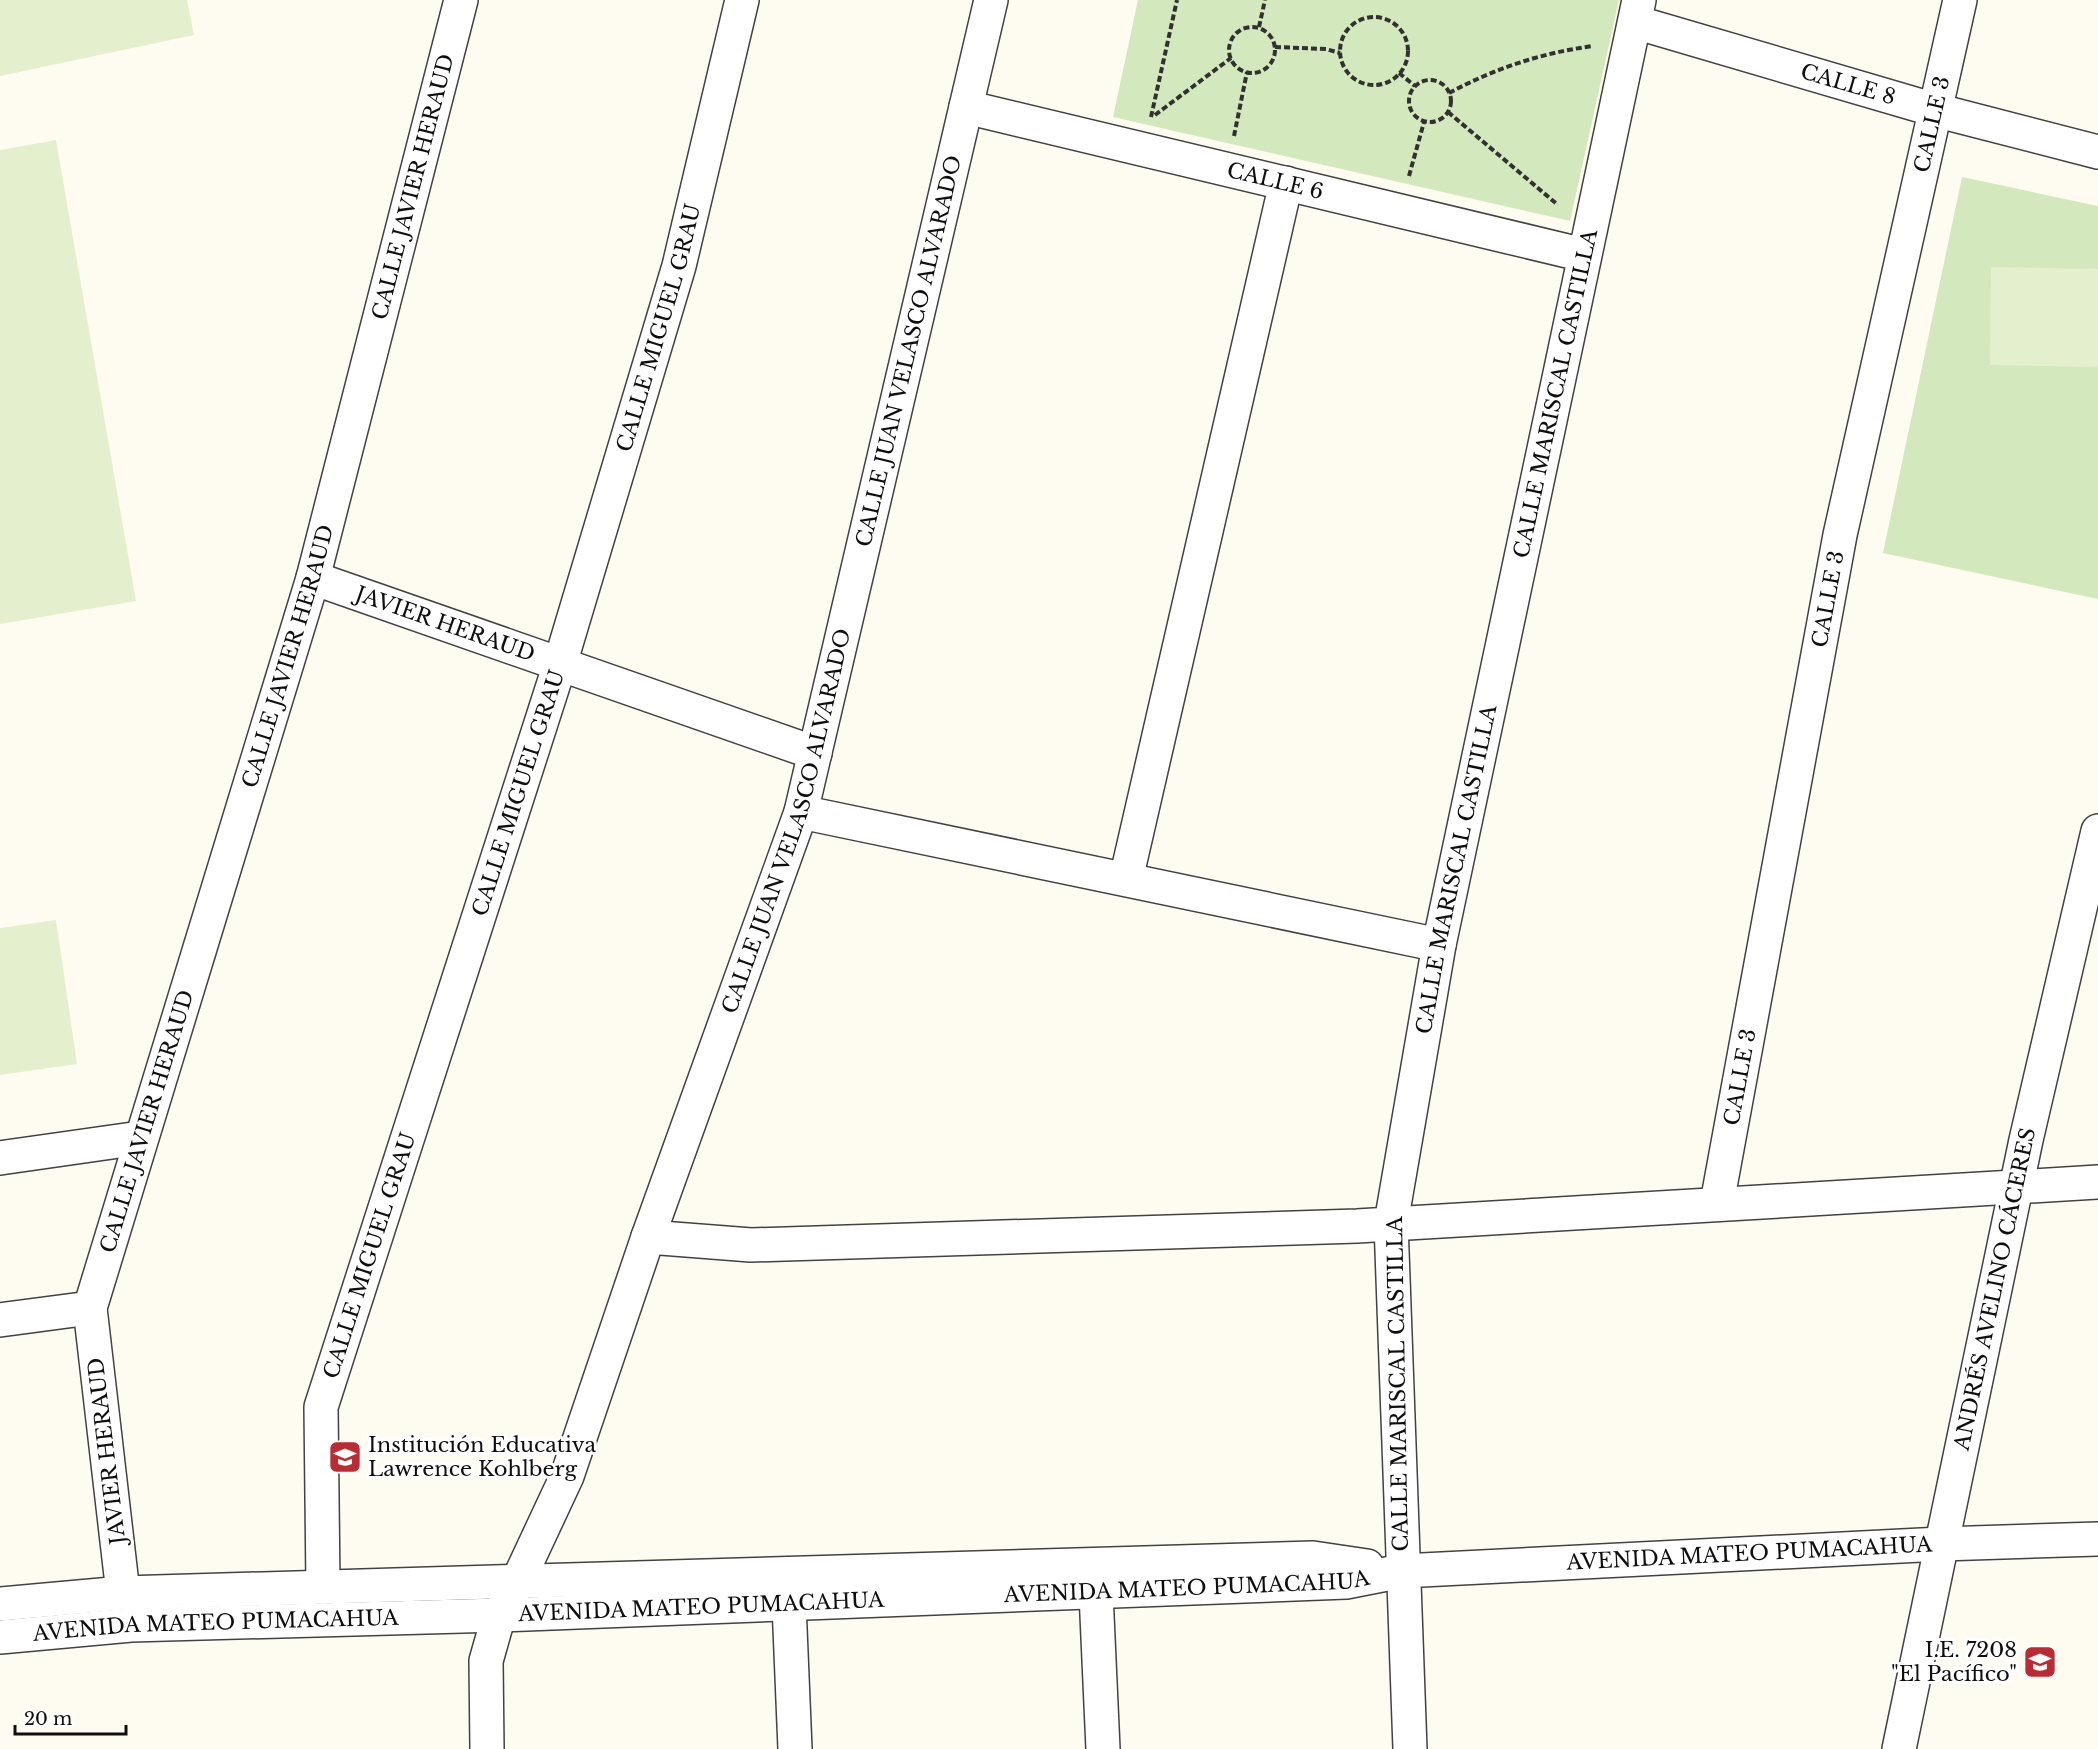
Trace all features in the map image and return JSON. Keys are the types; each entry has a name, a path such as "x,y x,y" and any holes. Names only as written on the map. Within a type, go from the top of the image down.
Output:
{"street":[{"name":"CALLE JAVIER HERAUD","path":"90,1308 140,1138 313,578 461,0"},
{"name":"CALLE MIGUEL GRAU","path":"323,1587 321,1407 560,664 679,266 742,0"},
{"name":"CALLE JUAN VELASCO ALVARADO","path":"499,1615 517,1583 567,1476 648,1237 801,812 991,0"},
{"name":"CALLE 3","path":"1717,1203 1840,535 1960,0"},
{"name":"CALLE 8","path":"1637,11 1935,110 2098,152"},
{"name":"CALLE MARISCAL CASTILLA","path":"1410,1749 1391,1223 1439,945 1637,11"},
{"name":"CALLE 6","path":"966,106 1584,255"},
{"path":"1126,879 1286,183"},
{"name":"JAVIER HERAUD","path":"313,578 815,753"},
{"path":"801,812 1439,945"},
{"name":"ANDRÉS AVELINO CÁCERES","path":"1899,1749 2017,1186 2098,831"},
{"path":"0,1158 140,1138"},
{"path":"648,1237 751,1245 1391,1223 2098,1182"},
{"name":"JAVIER HERAUD","path":"90,1308 123,1593"},
{"path":"0,1320 90,1308"},
{"name":"AVENIDA MATEO PUMACAHUA","path":"0,1637 131,1625 499,1615 790,1616 1096,1593 1346,1582 1402,1571 1941,1544 2098,1539"},
{"name":"AVENIDA MATEO PUMACAHUA","path":"0,1604 123,1593 1313,1558 1402,1571"},
{"path":"1096,1593 1103,1749"},
{"path":"487,1749 486,1661 499,1615"},
{"path":"790,1616 795,1749"}],"path":[{"path":"1145,150 1177,0"},
{"path":"1259,27 1265,0"},
{"path":"1370,17 1381,18 1400,29 1405,38 1406,61 1400,73 1383,84 1361,83 1344,68 1340,53 1344,35 1351,27 1370,17"},
{"path":"1245,27 1259,27 1270,35 1275,47 1273,59 1265,69 1246,72 1237,67 1230,58 1230,43 1233,36 1245,27"},
{"path":"1449,93 1515,63 1559,51 1605,44"},
{"path":"1275,47 1326,49 1340,53"},
{"path":"1151,118 1230,58"},
{"path":"1234,136 1246,72"},
{"path":"1400,73 1415,86"},
{"path":"1432,80 1445,86 1449,93 1451,106 1438,121 1424,122 1418,119 1409,108 1409,94 1415,86 1432,80"},
{"path":"1448,112 1568,212 1584,255"},
{"path":"1151,118 1161,120"},
{"path":"1408,176 1424,122"},
{"path":"1223,134 1245,139"},
{"path":"1397,174 1420,179"}],"green space":[{"path":"0,0 187,0 194,35 0,76"},
{"path":"1138,0 1619,0 1570,221 1113,117"},
{"path":"56,140 136,601 0,624 0,150"},
{"path":"1962,177 2098,206 2098,599 1883,553"},
{"path":"1991,267 2098,269 2098,367 1990,365"},
{"path":"56,920 77,1064 0,1075 0,928"}],"place":[{"name":"Institución Educativa Lawrence Kohlberg","path":"345,1457"},
{"name":"I.E. 7208 \"El Pacífico\"","path":"2040,1662"}]}
